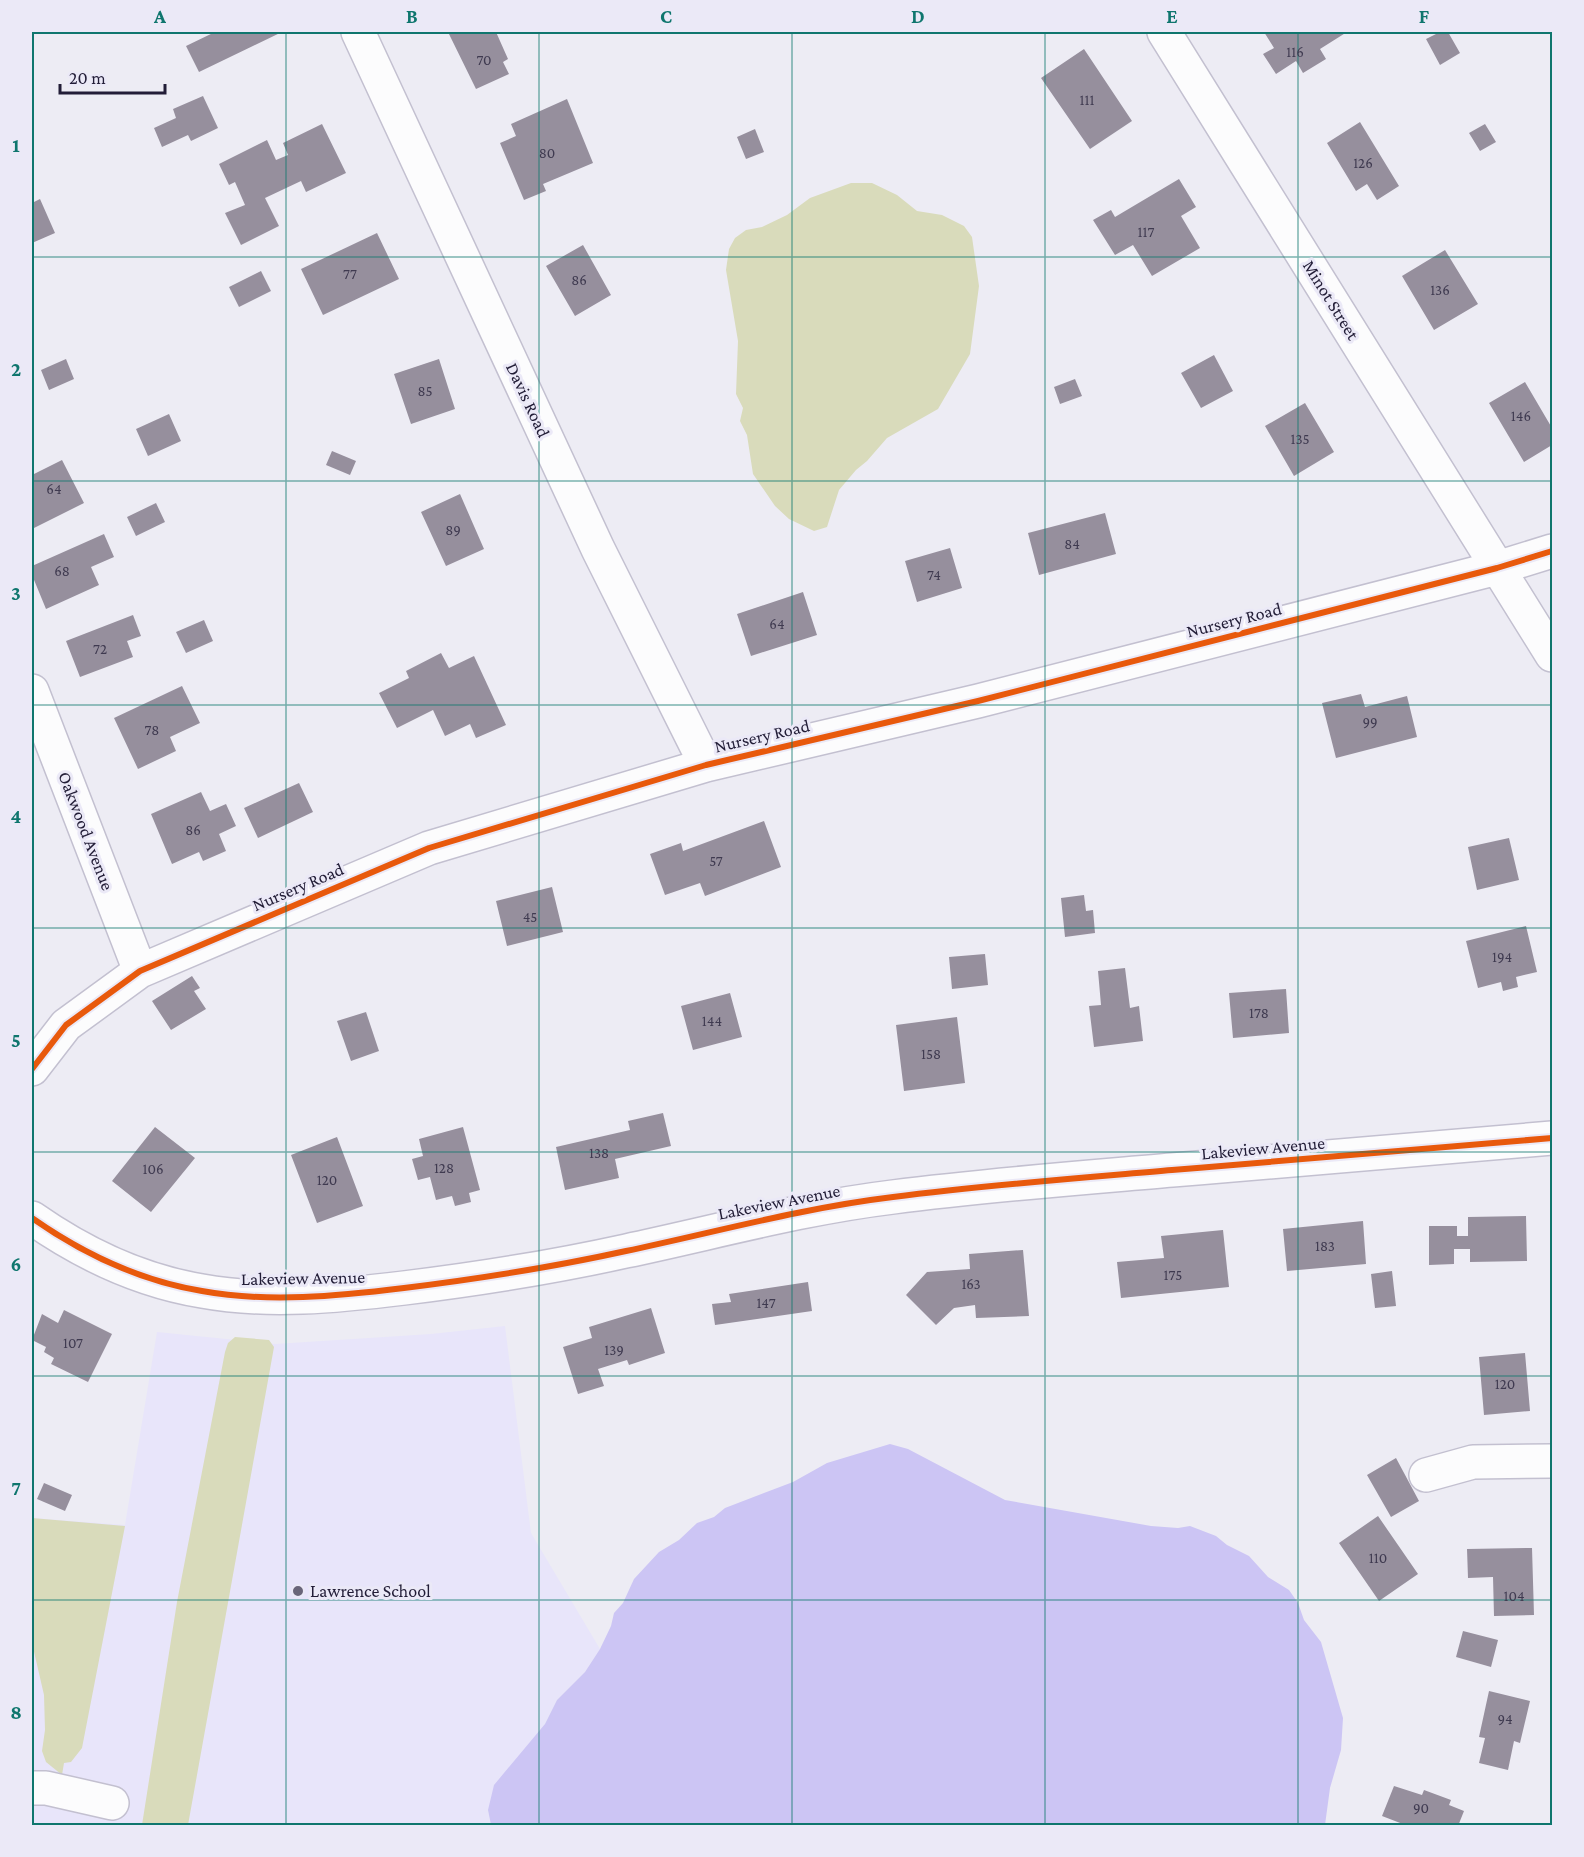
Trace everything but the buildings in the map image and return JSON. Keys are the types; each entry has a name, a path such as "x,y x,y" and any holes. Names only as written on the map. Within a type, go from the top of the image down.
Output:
{"street":[{"name":"Davis Road","path":"358,32 598,549 706,765"},
{"name":"Minot Street","path":"1164,32 1552,655"},
{"name":"Nursery Road","path":"32,1069 66,1025 140,971 429,848 706,765 978,701 1497,568 1552,551"},
{"name":"Oakwood Avenue","path":"32,692 140,971"},
{"name":"Lakeview Avenue","path":"32,1218 54,1234 122,1268 161,1282 204,1292 256,1296 312,1296 374,1292 533,1269 628,1251 811,1208 965,1187 1552,1138"},
{"path":"1426,1475 1473,1462 1552,1461"},
{"path":"32,1788 46,1788 112,1803"}],"shaded area":[{"name":"Lawrence School","path":"505,1326 531,1533 600,1649 585,1672 557,1700 545,1724 488,1810 491,1825 32,1825 32,1518 125,1525 157,1332 275,1344 431,1334"},
{"path":"890,1444 908,1449 1005,1500 1151,1526 1178,1528 1190,1526 1216,1536 1227,1545 1249,1556 1268,1577 1289,1590 1298,1603 1304,1620 1321,1642 1343,1718 1341,1750 1330,1788 1325,1825 491,1825 488,1810 494,1785 545,1724 557,1700 585,1672 600,1649 611,1626 614,1613 623,1603 634,1579 659,1552 679,1540 697,1523 714,1517 725,1508 793,1482 827,1463"}],"green space":[{"path":"851,183 872,183 897,195 917,211 942,215 964,226 972,237 979,286 970,354 938,409 887,438 839,490 827,527 814,531 789,519 775,506 753,474 747,435 740,421 743,408 736,394 738,341 726,270 729,249 735,238 746,230 762,227 787,215 810,198"},
{"path":"235,1337 269,1340 274,1347 188,1825 142,1825 177,1602 225,1352 228,1343"},
{"path":"32,1518 125,1526 82,1748 71,1762 64,1763 62,1775 46,1762 42,1751 45,1730 44,1695 32,1643"}],"cycle path":[{"path":"32,1069 66,1025 140,971 429,848 706,765 978,701 1497,568 1552,551"},
{"path":"32,1218 71,1243 113,1264 179,1286 252,1297 329,1296 460,1281 515,1272 599,1257 792,1214 893,1197 1032,1182 1552,1138"}],"place":[{"name":"Lawrence School","path":"298,1591"}]}
